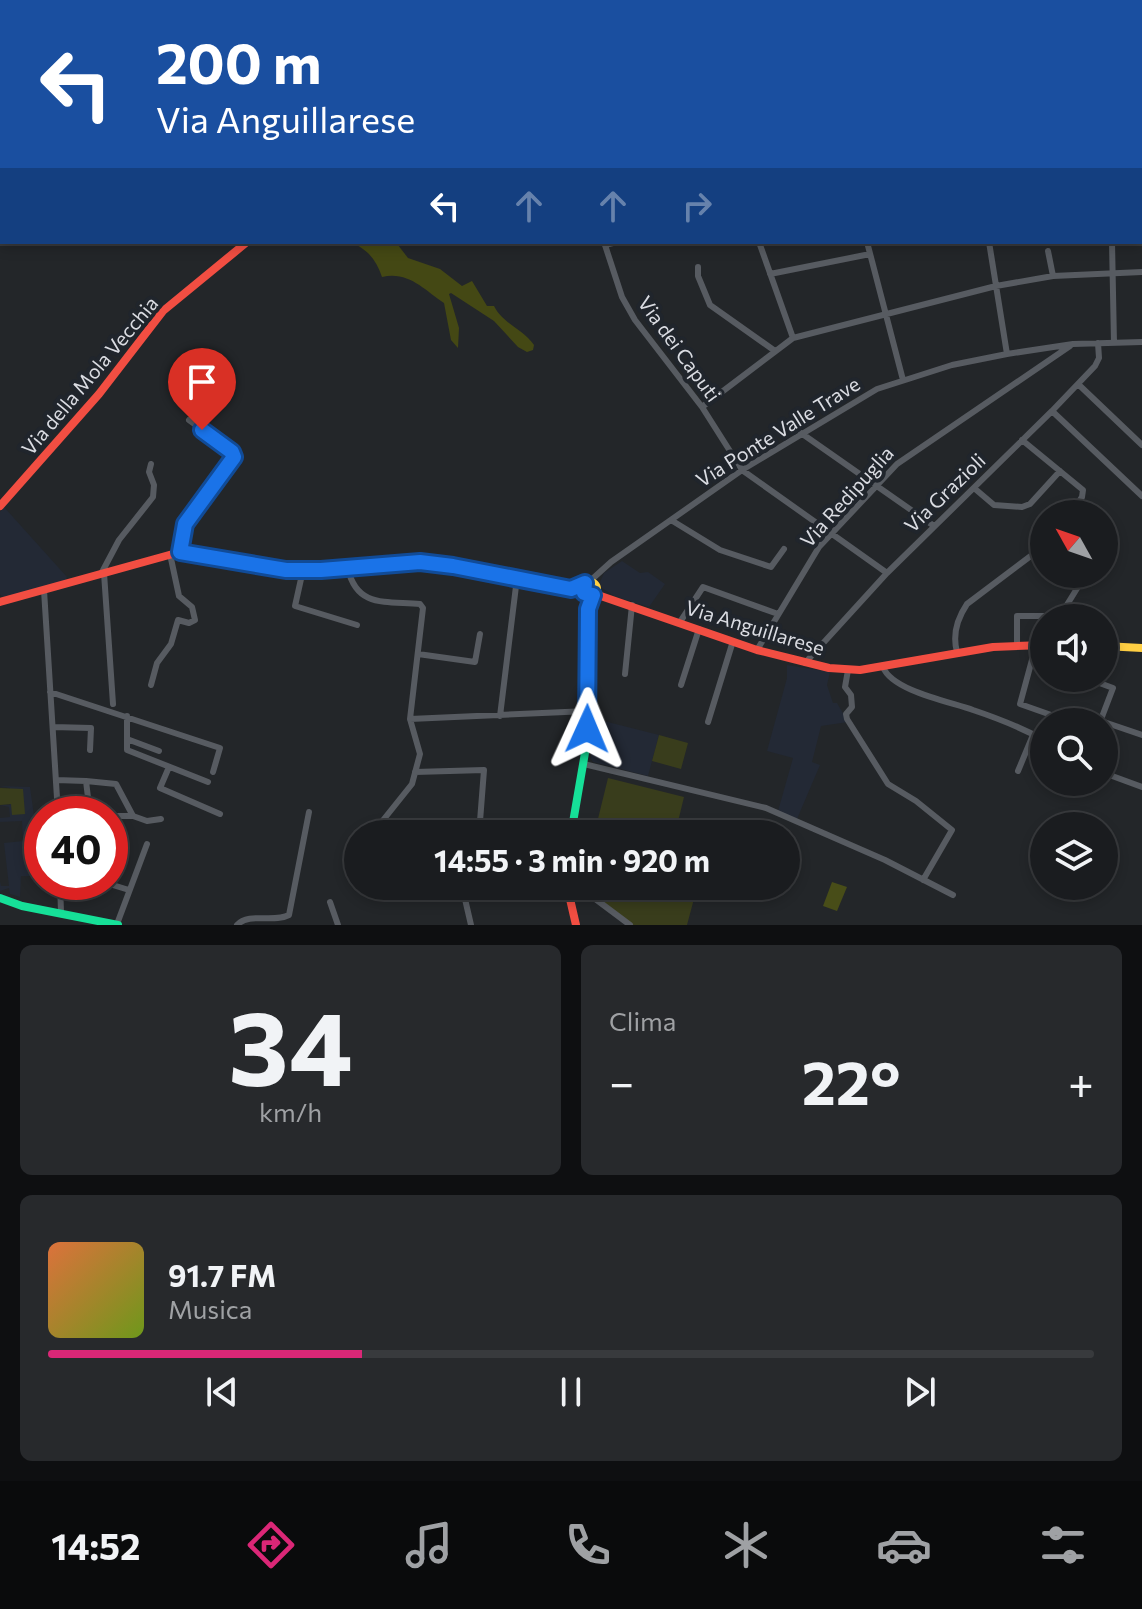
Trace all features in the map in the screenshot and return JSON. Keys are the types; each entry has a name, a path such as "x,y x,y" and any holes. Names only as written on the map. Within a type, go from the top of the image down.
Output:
{"main road":[{"name":"Via della Mola Vecchia","path":"0,506 90,404 163,311 245,244"},
{"name":"Via Anguillarese","path":"0,602 175,553 258,567 303,570 420,562 592,590 757,650 848,670 883,667 957,652 1030,645"},
{"path":"574,820 584,764 592,590"},
{"path":"1118,647 1142,648"},
{"path":"0,898 22,906 113,924"},
{"path":"570,900 576,925"}],"street":[{"path":"59,0 72,0"},
{"name":"Via dei Caputi","path":"604,244 622,297 635,320 702,407 742,470"},
{"path":"760,244 793,338"},
{"path":"868,244 903,380"},
{"path":"989,244 1007,354"},
{"path":"1112,244 1114,343"},
{"path":"1048,251 1053,276"},
{"path":"770,274 870,254"},
{"path":"698,267 698,276 710,305 775,351"},
{"path":"702,407 793,338 996,286 1053,276 1142,272"},
{"name":"Via Ponte Valle Trave","path":"592,590 671,520 742,470 853,401 903,380 952,365 1073,344 1142,342"},
{"path":"1089,343 1099,358"},
{"path":"1098,343 1099,358"},
{"name":"Via Redipuglia","path":"757,650 819,547 876,485 907,455 1073,344"},
{"name":"Via Grazioli","path":"805,663 887,573 1052,411 1099,358"},
{"path":"1078,384 1142,445"},
{"path":"1052,411 1142,496"},
{"path":"151,685 157,663 171,644 178,620 193,622 195,614 192,607 179,596 175,553 185,524 234,457 229,449 189,420"},
{"path":"801,433 934,526"},
{"path":"1022,440 1083,492 1079,500"},
{"path":"113,704 102,573 119,540 153,497 154,485 149,472 151,464"},
{"path":"742,470 887,573"},
{"path":"974,488 997,506 1022,507 1030,504 1060,471"},
{"path":"671,520 720,550 771,567 784,549"},
{"path":"957,652 954,642 956,628 967,604 1030,557"},
{"path":"348,569 354,587 365,598 422,606 410,719 420,754 405,793 382,820"},
{"path":"303,570 294,605 357,625"},
{"path":"500,716 517,578"},
{"path":"680,622 703,587 778,614"},
{"path":"1017,646 1017,616 1060,616 1077,588"},
{"path":"44,590 57,796"},
{"path":"625,674 632,605"},
{"path":"681,685 699,629"},
{"path":"418,654 475,662 480,634"},
{"path":"708,722 733,641"},
{"path":"1030,666 1020,704 1031,708"},
{"path":"883,667 886,674 907,688 1030,734"},
{"path":"848,670 845,687 851,695 852,707 846,714 847,719 885,781 952,830 923,880"},
{"path":"50,692 220,748 213,772"},
{"path":"410,719 588,711"},
{"path":"127,716 127,750 208,782"},
{"path":"53,727 91,728 90,750"},
{"path":"1118,727 1142,735"},
{"path":"127,739 159,751"},
{"path":"1018,771 1030,742"},
{"path":"584,764 766,808 885,860 953,895"},
{"path":"169,767 160,788 220,814"},
{"path":"415,772 485,771 480,820"},
{"path":"1118,777 1142,787"},
{"path":"56,780 116,784 133,816"},
{"path":"86,781 88,796"},
{"path":"237,925 244,919 289,915 309,812"},
{"path":"128,816 147,821 161,819"},
{"path":"113,924 147,844"},
{"path":"61,900 61,912"},
{"path":"465,900 471,925"},
{"path":"597,900 630,925"},
{"path":"330,902 338,925"}],"shaded area":[{"path":"353,244 398,244 408,258 440,269 462,286 472,281 487,306 494,306 502,317 529,339 534,345 533,350 527,352 518,347 494,321 451,293 459,328 458,348 451,340 444,303 408,279 382,277 370,255"},
{"path":"4,507 67,577 65,581 3,598 0,594 0,512"},
{"path":"622,561 640,573 648,572 665,584 649,607 614,596 602,588 600,582 604,573"},
{"path":"787,665 830,672 827,685 833,703 837,703 848,722 821,726 812,762 820,765 797,819 778,811 793,758 767,751 787,678"},
{"path":"592,718 659,735 648,776 593,762"},
{"path":"659,735 688,743 681,769 652,761"},
{"path":"608,778 684,797 678,820 598,820"},
{"path":"0,786 30,787 31,796 24,796 24,876 21,876 20,897 10,894 9,888 0,891 0,881 1,886 9,886 4,843 23,841 22,821 0,822 0,818 10,817 9,807 0,805 10,805 10,788"},
{"path":"0,788 23,789 24,814 12,815 11,804 0,805"},
{"path":"832,882 847,887 837,911 823,906"},
{"path":"599,900 694,900 687,925 633,925"}],"traffic: fast":[{"path":"573,820 586,747 587,595"},
{"path":"0,898 22,906 118,925"}],"traffic: slow":[{"path":"462,568 583,591"},
{"path":"590,582 597,589 590,596 583,589 590,582"},
{"path":"1118,647 1142,648"}],"traffic: jam":[{"path":"0,506 99,394 163,311 245,244"},
{"path":"0,602 180,552 286,570 420,562 462,568"},
{"path":"595,594 757,650 829,668 860,670 993,647 1030,646"},
{"path":"570,900 576,925"}],"route":[{"path":"202,430 232,452 234,457 185,524 180,552 286,570 348,569 420,562 571,589 585,583 584,593 593,595 588,604 587,729"}]}
